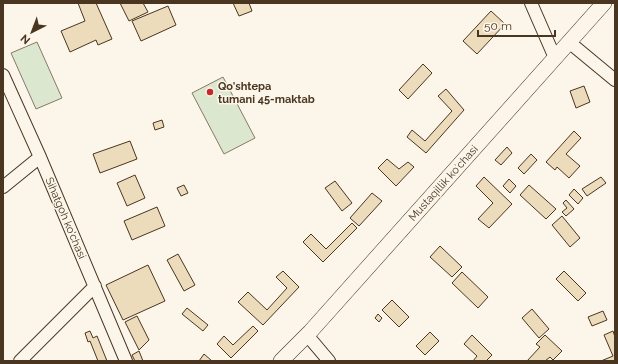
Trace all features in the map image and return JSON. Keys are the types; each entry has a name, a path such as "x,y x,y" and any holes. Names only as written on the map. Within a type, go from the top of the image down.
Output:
{"main road":[{"name":"Mustaqillik koʻchasi","path":"281,361 604,3"}],"street":[{"path":"531,3 555,58"},
{"path":"569,42 615,80"},
{"name":"Sihatgoh ko'chasi","path":"3,75 40,157 126,361"},
{"path":"3,187 40,157"},
{"path":"20,361 95,286"},
{"path":"306,335 329,361"}],"green space":[{"path":"37,42 62,98 36,109 11,53"},
{"path":"223,77 255,138 224,154 192,93"}],"building":[{"path":"78,3 96,3 112,39 98,45 96,40 70,52 61,31 85,21"},
{"path":"120,3 143,3 148,12 129,21"},
{"path":"233,3 249,3 252,11 239,16"},
{"path":"168,6 176,25 141,41 132,21"},
{"path":"491,11 505,24 477,54 463,41"},
{"path":"423,64 432,73 408,99 399,90"},
{"path":"584,86 590,102 576,108 570,91"},
{"path":"446,89 464,110 426,153 407,137 412,130 425,141 452,111 438,96"},
{"path":"162,120 164,127 155,130 153,123"},
{"path":"574,131 581,138 566,154 580,166 569,178 557,167 555,170 546,162"},
{"path":"130,141 137,159 100,173 93,154"},
{"path":"507,147 512,153 501,165 495,160"},
{"path":"531,154 537,160 524,174 518,168"},
{"path":"387,159 399,169 408,162 414,167 396,186 378,168"},
{"path":"135,175 145,198 127,206 117,183"},
{"path":"484,177 512,204 489,228 478,219 493,203 476,186"},
{"path":"601,177 606,183 587,196 582,189"},
{"path":"509,179 516,186 510,193 503,186"},
{"path":"335,181 352,203 342,211 325,188"},
{"path":"184,185 188,193 181,196 177,188"},
{"path":"529,185 556,209 546,219 520,195"},
{"path":"574,189 583,198 578,204 569,195"},
{"path":"372,193 382,201 359,226 350,218"},
{"path":"566,200 574,209 566,216 562,212 567,208 563,203"},
{"path":"157,207 165,226 132,240 124,221"},
{"path":"562,216 580,238 570,247 552,225"},
{"path":"352,223 357,228 323,262 303,242 311,234 326,249"},
{"path":"440,246 462,267 452,277 430,257"},
{"path":"178,254 195,285 184,291 167,260"},
{"path":"148,265 165,301 123,320 106,285"},
{"path":"283,271 299,287 263,325 238,302 248,292 267,310 287,288 276,277"},
{"path":"564,271 586,293 578,301 556,279"},
{"path":"462,272 488,297 478,308 452,283"},
{"path":"392,300 409,317 399,327 382,310"},
{"path":"187,308 208,325 203,331 182,314"},
{"path":"532,309 549,329 539,338 522,318"},
{"path":"603,311 607,320 592,326 588,317"},
{"path":"378,314 382,318 379,322 375,318"},
{"path":"137,316 149,340 139,350 125,322"},
{"path":"253,326 258,331 231,358 217,344 224,336 233,345"},
{"path":"90,331 93,338 97,336 107,361 98,361 85,333"},
{"path":"613,331 615,337 615,361 601,361 613,356 604,335"},
{"path":"430,332 439,341 425,355 416,346"},
{"path":"472,335 492,355 486,361 473,361 477,356 464,344"},
{"path":"545,335 562,351 553,360 550,357 545,361 527,361 540,347 536,344"},
{"path":"139,351 143,361 135,361 132,355"},
{"path":"204,354 212,361 199,361"}],"place":[{"name":"Qo'shtepa tumani 45-maktab","path":"210,92"}]}
